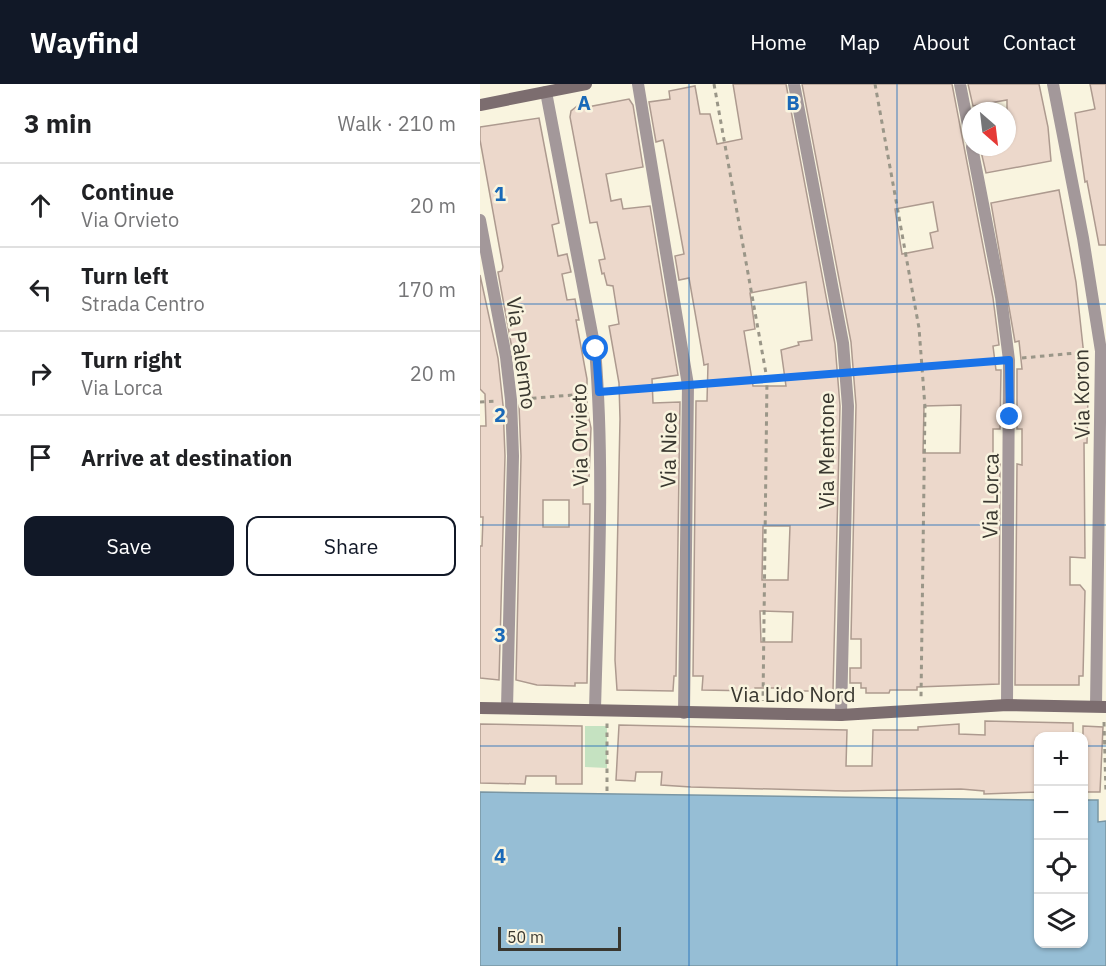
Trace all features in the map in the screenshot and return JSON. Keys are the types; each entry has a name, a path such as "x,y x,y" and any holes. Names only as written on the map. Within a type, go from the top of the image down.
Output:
{"street":[{"path":"480,105 586,84"},
{"name":"Via Nice","path":"638,84 688,385 684,713"},
{"name":"Via Mentone","path":"794,84 843,343 846,372 848,406 841,715"},
{"path":"960,84 964,102"},
{"name":"Via Koron","path":"1053,84 1103,350 1101,707"},
{"name":"Via Orvieto","path":"546,92 596,349 601,444 602,711"},
{"name":"Via Lorca","path":"974,156 1001,297 1009,360 1007,705"},
{"name":"Via Palermo","path":"480,220 506,357 511,400 513,456 507,708"},
{"name":"Via Lido Nord","path":"480,708 841,715 1007,705 1101,707"}],"path":[{"path":"714,84 767,379 763,715"},
{"path":"874,84 919,328 923,366 926,407 921,711"},
{"path":"480,402 1009,360 1103,350"},
{"path":"602,711 606,791"},
{"path":"1104,722 1106,793"}],"green space":[{"path":"585,726 607,726 607,768 585,767"}],"water":[{"path":"480,792 1034,800 1034,948 1088,948 1088,800 1098,800 1098,822 1106,821 1106,966 480,966"}],"building":[{"path":"733,84 786,84 835,344 840,406 833,691 781,691 781,688 755,688 755,691 702,690 703,676 693,676 696,401 707,401 708,364 704,365 689,278 679,280 675,256 684,254 664,144 663,140 656,142 649,102 670,99 669,91 695,86 700,114 710,114 717,144 742,139","holes":["806,282 812,340 798,342 799,345 781,350 786,386 753,386 744,331 755,329 750,293","763,526 790,526 788,580 762,580","760,611 793,612 792,642 761,642"]},
{"path":"802,84 952,84 962,136 962,156 966,156 993,298 999,345 993,346 996,370 1001,370 1000,429 993,429 993,460 996,460 996,464 1000,464 999,684 917,687 917,690 866,693 866,688 861,688 861,683 850,683 850,668 861,668 861,639 851,639 856,405 851,342","holes":["933,202 938,231 930,233 933,248 902,254 895,209","961,405 960,453 923,453 924,406"]},
{"path":"968,84 1039,84 1048,127 1051,161 986,173 982,156 1016,156 1016,102 1007,102 1007,100 972,102"},
{"path":"1090,84 1106,84 1106,245 1099,245 1087,181 1085,182 1075,113 1095,109"},
{"path":"629,99 633,105 643,167 606,174 611,201 621,199 623,209 650,206 678,375 652,379 653,403 680,402 676,676 674,676 673,691 617,690 615,660 620,419 619,383 609,326 619,324 613,286 607,285 604,273 602,274 599,260 605,259 597,222 590,223 570,117 571,111 581,103 582,108"},
{"path":"539,118 559,223 552,225 558,256 567,254 571,272 562,274 567,300 575,299 579,320 576,320 587,379 587,410 591,428 589,477 583,477 583,504 590,504 587,683 575,683 575,686 537,685 516,680 521,456 519,405 527,405 521,364 515,365 498,272 502,271 503,267 480,140 480,127","holes":["543,500 569,500 569,527 543,527"]},
{"path":"1059,190 1076,282 1088,393 1087,443 1084,443 1085,558 1070,557 1070,585 1080,585 1085,591 1083,676 1079,676 1079,685 1015,685 1017,464 1022,465 1022,429 1017,429 1017,369 1022,369 1019,341 1015,342 991,203"},
{"path":"480,275 498,358 503,405 505,456 499,680 480,678 480,546 482,546 483,517 480,517 480,426 486,426 485,394 480,389"},
{"path":"985,721 1073,723 1073,732 1034,732 1034,792 984,794 984,791 961,789 845,791 691,787 661,785 662,772 636,772 635,781 616,780 619,725 847,730 846,766 872,766 873,730 918,730 918,727 959,724 959,734 985,735"},
{"path":"480,724 582,726 582,784 556,784 556,776 526,776 525,784 480,783"},
{"path":"1083,726 1103,727 1100,792 1088,792 1088,732 1083,732"}],"route":[{"path":"596,349 599,392 1009,360 1010,417"}]}
